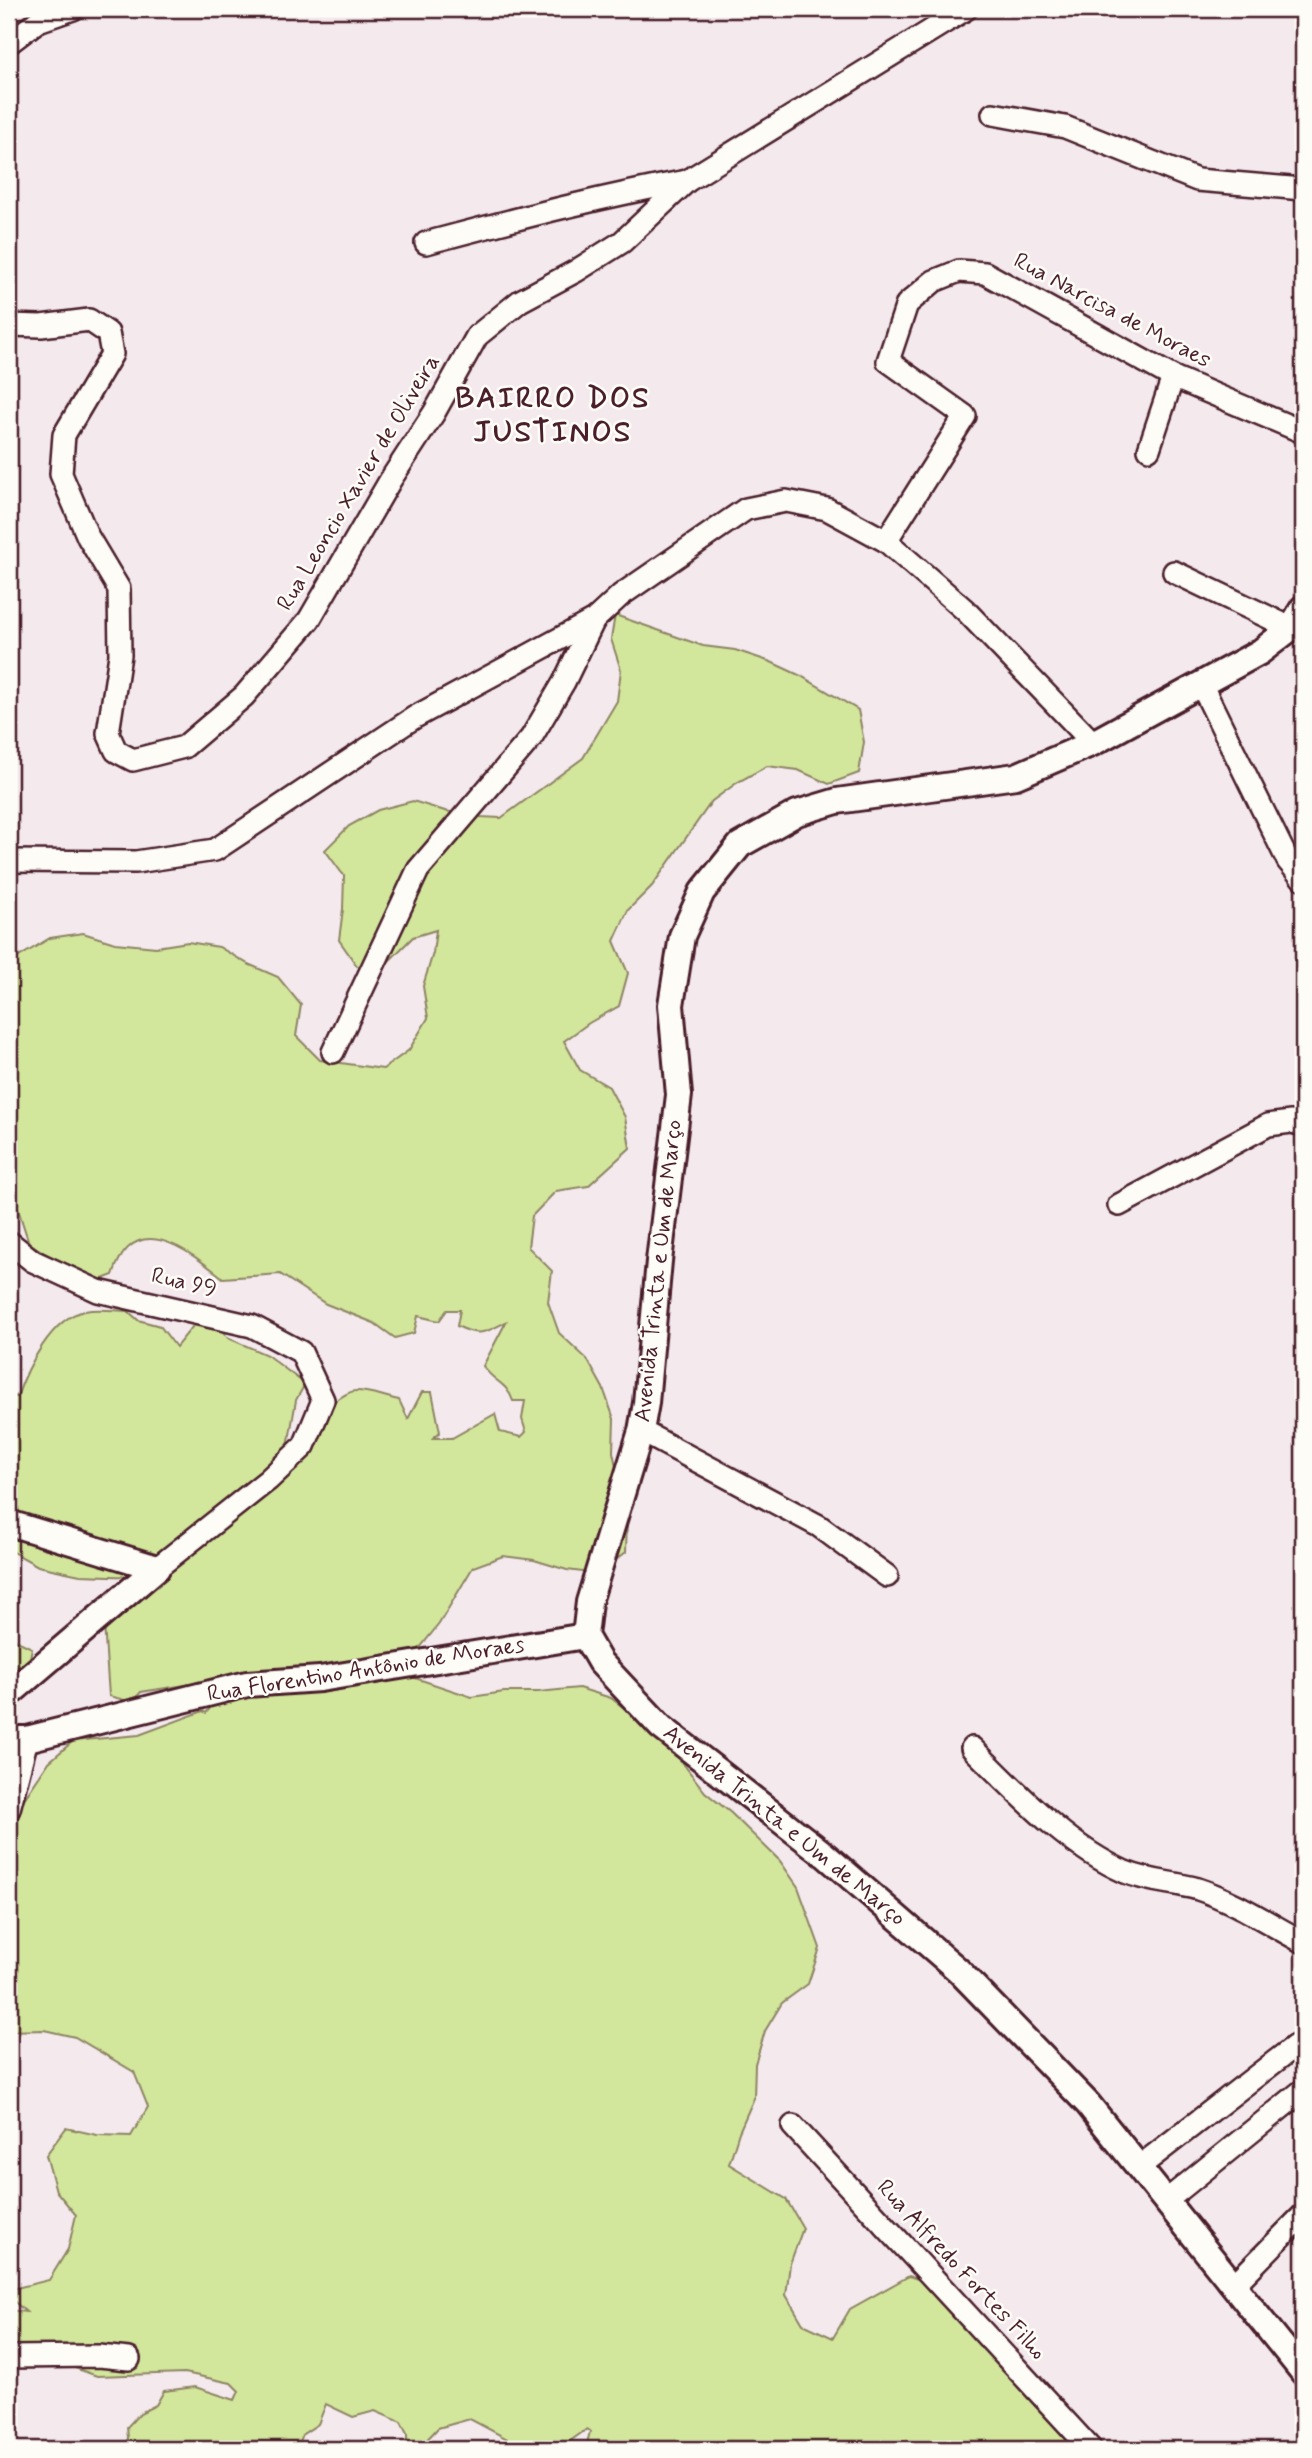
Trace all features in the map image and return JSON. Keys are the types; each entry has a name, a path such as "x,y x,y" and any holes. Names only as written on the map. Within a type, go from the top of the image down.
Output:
{"street":[{"path":"9,43 38,20 73,9"},
{"name":"Rua Leoncio Xavier de Oliveira","path":"9,325 41,326 89,320 108,333 112,354 64,435 61,474 88,537 119,589 120,655 108,733 116,751 133,760 184,747 244,696 309,620 391,479 434,413 477,336 520,301 622,242 687,181 966,9"},
{"path":"993,114 1065,127 1197,180 1303,189"},
{"path":"426,243 574,204 687,181"},
{"name":"Rua Narcisa de Moraes","path":"886,541 965,416 888,361 907,304 934,281 959,271 985,273 1173,377 1303,432"},
{"path":"1149,449 1173,377"},
{"path":"9,862 136,862 215,849 415,717 594,620 621,595 746,509 786,501 827,509 886,541 965,610 1093,743"},
{"path":"1174,572 1297,618"},
{"name":"Avenida Trinta e Um de Março","path":"1297,618 1260,652 1093,743 1016,776 850,799 797,813 740,845 702,892 682,936 671,1005 679,1095 659,1261 646,1403 641,1431 589,1602 584,1636 600,1662 661,1727 825,1855 958,1970 1088,2104 1303,2372"},
{"path":"333,1052 418,870 531,738 564,682 594,620"},
{"path":"1201,684 1288,861 1303,879"},
{"path":"1119,1205 1268,1125 1291,1122 1303,1125"},
{"name":"Rua 99","path":"9,1242 33,1261 98,1291 253,1326 302,1352 323,1400 304,1446 268,1479 157,1568"},
{"path":"641,1431 819,1526 887,1576"},
{"path":"9,1523 157,1568"},
{"path":"9,1694 157,1568"},
{"name":"Rua Florentino Antônio de Moraes","path":"18,1739 247,1684 320,1679 584,1636"},
{"path":"9,1809 18,1739"},
{"path":"972,1748 1043,1818 1093,1854 1126,1872 1196,1888 1217,1896 1303,1942"},
{"path":"1139,2167 1295,2046"},
{"path":"1166,2201 1303,2090"},
{"name":"Rua Alfredo Fortes Filho","path":"793,2126 1091,2449"},
{"path":"1234,2285 1303,2215"},
{"path":"9,2357 99,2356 129,2359"}],"green space":[{"path":"615,615 703,646 735,650 771,662 801,676 858,710 864,742 859,773 829,784 798,770 767,766 712,801 652,886 628,910 614,941 628,973 619,1006 564,1041 580,1070 609,1087 625,1117 630,1148 588,1186 556,1191 532,1216 528,1247 552,1271 548,1302 559,1333 587,1359 603,1388 614,1419 613,1452 627,1518 626,1552 598,1574 503,1556 473,1567 439,1624 400,1673 472,1697 504,1692 579,1688 611,1698 664,1739 705,1792 731,1813 780,1861 798,1887 820,1948 808,1984 782,2003 765,2031 755,2064 754,2098 729,2164 786,2199 803,2228 790,2264 786,2295 803,2324 833,2338 850,2309 909,2276 941,2287 1101,2449 582,2449 587,2444 590,2431 587,2429 559,2449 526,2449 470,2419 438,2428 418,2449 407,2449 407,2434 401,2422 375,2411 353,2417 326,2404 318,2424 303,2434 297,2449 129,2449 127,2427 140,2413 156,2405 164,2391 195,2387 235,2400 239,2391 231,2383 185,2373 97,2376 44,2357 9,2355 9,2310 26,2312 9,2297 12,2289 49,2280 68,2249 76,2215 56,2191 46,2155 66,2128 97,2135 131,2136 148,2107 134,2072 75,2037 44,2030 9,2031 9,1870 16,1850 12,1817 49,1762 73,1741 139,1735 203,1711 206,1713 225,1691 205,1682 141,1692 132,1702 109,1696 104,1624 138,1577 80,1575 38,1566 9,1550 9,1395 17,1397 42,1345 73,1315 85,1311 128,1311 138,1320 160,1326 176,1347 205,1311 228,1338 267,1355 305,1384 296,1400 288,1446 330,1405 356,1391 399,1400 408,1419 422,1392 432,1392 440,1432 433,1438 452,1438 495,1414 500,1432 521,1437 526,1432 522,1419 525,1401 513,1401 507,1389 483,1366 506,1322 487,1331 471,1332 457,1326 460,1310 447,1310 439,1321 418,1316 414,1333 395,1338 374,1323 326,1304 280,1274 223,1278 194,1256 163,1241 148,1239 134,1243 122,1255 113,1275 92,1283 29,1243 9,1181 9,963 50,938 83,933 115,943 156,947 188,942 219,947 278,977 301,1005 296,1036 320,1060 383,1069 409,1050 428,1018 423,986 433,953 436,930 413,937 389,961 357,966 339,940 344,876 325,850 349,826 378,810 413,801 445,811 501,818 583,758 617,701 621,670 611,639"},
{"path":"9,1637 32,1648 26,1678 9,1697"}],"district":[{"name":"BAIRRO DOS JUSTINOS","path":"553,415"}]}
